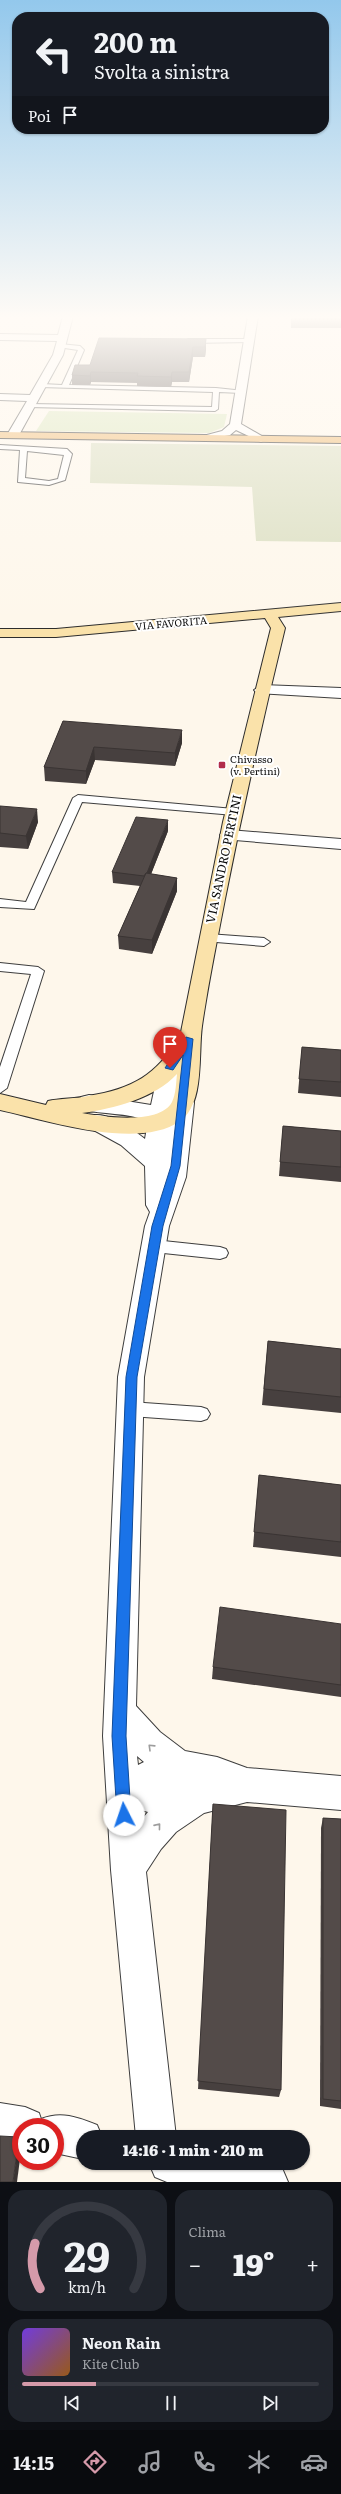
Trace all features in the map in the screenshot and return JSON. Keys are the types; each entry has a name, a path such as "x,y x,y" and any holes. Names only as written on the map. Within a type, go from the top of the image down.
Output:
{"main road":[{"path":"0,435 207,438 237,431 261,439 341,440"}],"street":[{"path":"13,436 23,418"},
{"path":"237,431 238,418"},
{"name":"VIA FAVORITA","path":"0,633 56,633 341,607"},
{"name":"VIA SANDRO PERTINI","path":"165,1122 183,1103 189,1039 208,938 234,812 278,628 270,614"},
{"path":"262,690 341,694"},
{"path":"229,835 341,844"},
{"path":"94,1113 113,1099 134,1090 170,1068 189,1039"},
{"path":"156,1236 156,1163 165,1122 170,1068"},
{"path":"0,1102 22,1106 94,1113 134,1107 165,1122"},
{"path":"94,1113 132,1139 143,1148 156,1163"},
{"path":"155,2130 128,1870 122,1789 120,1712 131,1377 156,1236 174,1177 165,1122"},
{"path":"120,1712 142,1739 162,1758 183,1768"},
{"path":"122,1789 163,1771 183,1768 222,1773 247,1785"},
{"path":"128,1870 147,1839 165,1817 198,1798 247,1785 341,1793"},
{"path":"122,1789 156,1796 198,1798"},
{"path":"0,2122 12,2124"},
{"path":"64,2135 76,2138"},
{"path":"205,2170 268,2182"}],"lane":[{"path":"0,447 54,449 68,454 61,480 48,483 21,480 25,454 23,448"},
{"path":"0,903 30,906 78,798 234,812"},
{"path":"208,938 264,942"},
{"path":"0,967 38,972 0,1088"},
{"path":"156,1236 220,1253"},
{"path":"130,1409 201,1414"}],"green space":[{"path":"45,418 226,418 224,427 209,433 36,431"},
{"path":"91,443 341,446 341,542 256,541 252,487 90,483"}],"building":[{"path":"63,721 182,730 175,753 94,747 86,771 44,767"},
{"path":"0,806 37,809 26,836 0,833"},
{"path":"136,817 168,820 147,873 144,876 112,872"},
{"path":"146,873 177,878 152,940 118,936"},
{"path":"302,1047 341,1050 341,1082 299,1079"},
{"path":"283,1126 341,1131 341,1167 280,1162"},
{"path":"268,1341 341,1349 341,1397 264,1389"},
{"path":"259,1475 341,1485 341,1542 254,1532"},
{"path":"220,1607 341,1624 341,1685 213,1667"},
{"path":"213,1804 286,1810 281,2090 198,2081"},
{"path":"323,1818 341,1819 341,2101 323,2099"},
{"path":"0,2136 12,2137 12,2170 15,2170 13,2182 0,2182"}],"place":[{"name":"Chivasso (v. Pertini)","path":"222,765"}],"route":[{"path":"124,1815 119,1736 131,1377 158,1226 174,1177 176,1166 189,1039 177,1061 170,1068"}]}
